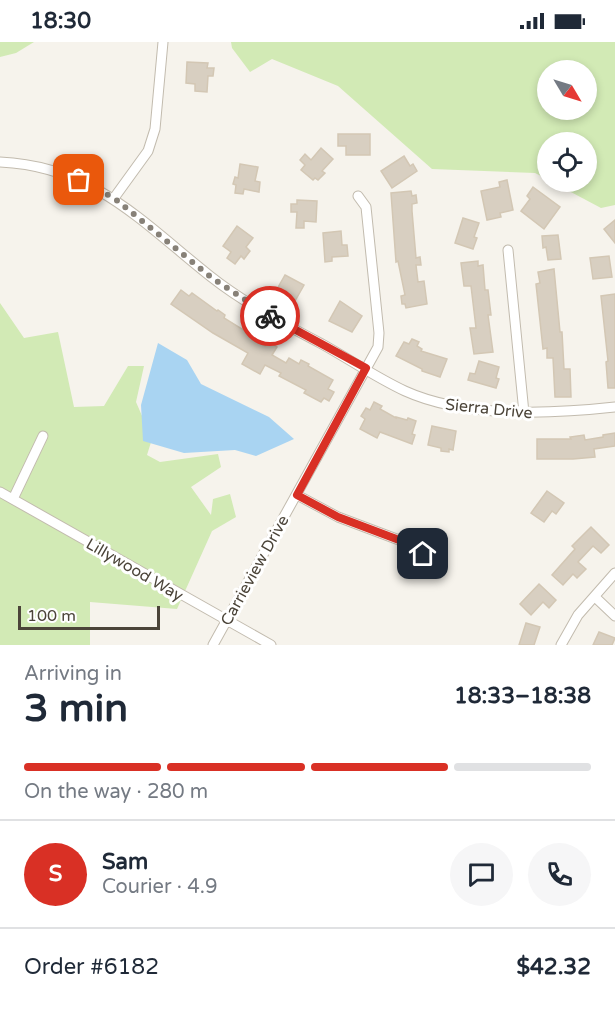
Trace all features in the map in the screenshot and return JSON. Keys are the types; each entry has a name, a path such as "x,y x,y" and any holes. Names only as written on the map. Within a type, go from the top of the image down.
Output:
{"street":[{"path":"114,198 148,151 155,129 163,42"},
{"name":"Sierra Drive","path":"0,162 20,163 62,173 114,198 221,284 269,315 404,391 431,401 456,406 524,413 615,407"},
{"name":"Carrieview Drive","path":"213,645 378,347 379,333 366,207 358,196"},
{"path":"508,250 524,413"},
{"path":"13,499 43,436"},
{"name":"Lillywood Way","path":"0,492 271,645"},
{"path":"297,495 338,517 407,543 423,554"},
{"path":"561,645 571,625 615,573"},
{"path":"595,597 615,616"}],"green space":[{"path":"0,42 34,42 16,53 0,57"},
{"path":"231,42 615,42 615,205 601,208 571,192 597,192 597,132 537,132 537,174 432,169 338,86 272,59 250,72 232,48"},
{"path":"0,303 24,338 58,332 74,407 104,406 128,366 144,366 136,402 152,439 147,455 160,462 218,454 221,467 191,487 211,515 213,499 230,494 236,517 212,531 177,609 90,602 90,645 0,645"}],"water":[{"path":"158,343 187,360 201,384 269,417 294,439 256,456 235,450 184,453 143,441 141,405"}],"building":[{"path":"187,62 208,63 207,68 214,68 213,76 208,76 207,92 195,91 195,84 186,83"},
{"path":"338,134 370,134 370,155 346,155 346,146 338,146"},
{"path":"321,148 333,159 322,171 325,173 318,180 315,178 313,180 301,170 305,165 300,160 305,154 311,160"},
{"path":"404,156 410,166 413,164 417,171 392,188 381,171"},
{"path":"240,164 258,167 255,181 260,182 259,192 244,189 243,194 235,193 236,185 233,184 235,177 238,178"},
{"path":"507,180 513,210 500,213 501,217 487,220 481,191 500,187 499,182"},
{"path":"533,187 560,207 544,229 521,211 530,199 527,196"},
{"path":"411,191 412,196 416,195 417,203 412,204 412,211 416,258 420,257 421,265 416,265 418,282 424,281 427,304 406,308 405,304 402,304 401,296 405,295 398,261 396,262 391,193"},
{"path":"297,200 317,201 316,222 304,221 304,228 296,228 297,212 291,212 291,204 297,204"},
{"path":"463,218 479,223 473,249 455,243"},
{"path":"615,220 615,243 604,229"},
{"path":"237,226 253,238 246,247 250,251 244,259 241,256 235,264 227,258 231,252 223,246"},
{"path":"341,231 342,245 347,245 348,256 332,257 332,261 325,262 323,233"},
{"path":"558,235 561,259 548,260 546,247 543,248 542,236"},
{"path":"609,256 612,277 593,279 590,258"},
{"path":"478,261 478,266 483,265 485,290 488,290 491,315 488,315 493,352 474,354 470,328 476,328 471,286 464,286 461,263"},
{"path":"554,269 564,369 570,369 571,397 555,397 553,358 547,358 547,348 543,349 536,284 540,283 538,272"},
{"path":"285,275 304,285 295,301 276,291"},
{"path":"181,290 189,296 192,293 218,310 225,315 224,318 265,346 267,341 277,347 272,355 286,363 289,358 299,364 301,360 333,380 328,389 334,392 329,401 324,398 321,402 304,393 306,390 279,376 281,373 265,365 260,374 242,364 248,353 213,333 171,304"},
{"path":"615,294 615,388 608,388 606,362 608,361 601,296"},
{"path":"340,301 362,316 352,332 329,321"},
{"path":"412,339 419,342 417,346 422,349 421,351 447,359 440,377 422,371 396,356 404,342 409,344"},
{"path":"479,361 499,367 496,388 468,380 470,373 475,374"},
{"path":"374,402 382,406 380,409 396,418 416,421 412,444 380,432 377,438 360,429 365,419 361,416 366,408 370,410"},
{"path":"432,426 456,431 453,450 441,451 441,448 428,445"},
{"path":"615,433 615,446 594,449 595,457 537,459 537,439 571,439 570,437 584,435 585,440"},
{"path":"547,491 564,503 556,514 552,511 544,522 531,513"},
{"path":"591,527 609,545 601,553 593,546 578,562 586,569 577,578 573,574 563,585 552,575 575,549 572,546"},
{"path":"539,584 556,600 549,608 543,602 531,615 520,604"},
{"path":"526,623 540,627 534,645 519,645"},
{"path":"599,632 615,638 612,645 593,645"}],"way so far":[{"path":"79,180 114,198 212,278 270,316"}],"route":[{"path":"270,316 366,368 297,495 338,517 407,543 423,554"}]}
